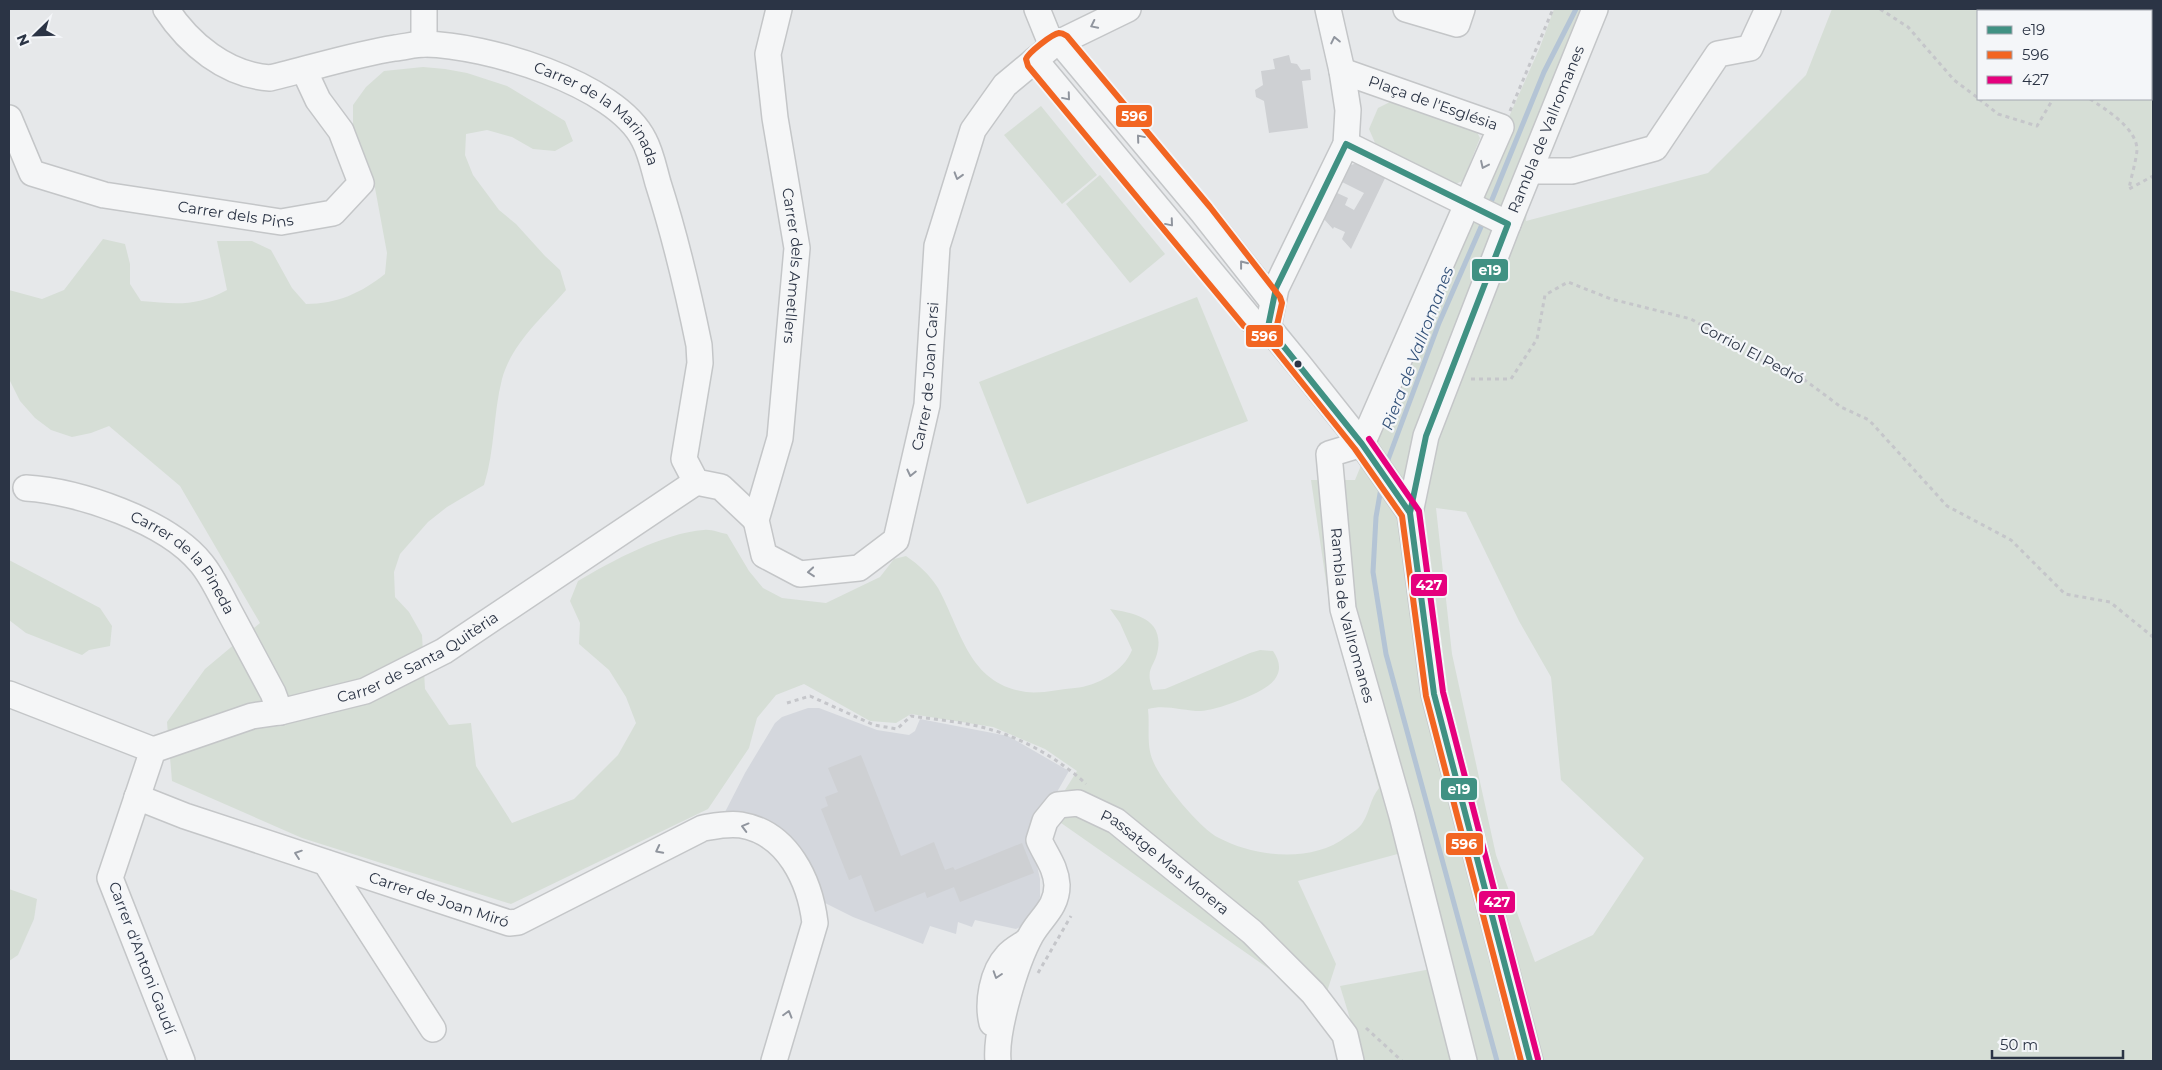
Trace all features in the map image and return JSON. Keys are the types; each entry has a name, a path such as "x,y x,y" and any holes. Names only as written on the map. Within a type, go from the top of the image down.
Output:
{"street":[{"name":"Carrer de la Marinada","path":"166,9 178,27 194,44 220,61 254,77 270,78 362,54 424,44 488,54 556,74 587,90 631,121 644,140 668,214 699,345 700,364 684,459 696,482"},
{"path":"424,9 424,44"},
{"name":"Carrer dels Ametllers","path":"756,520 780,438 797,248 775,118 768,54 779,9"},
{"path":"1037,9 1049,49 1251,320 1268,327 1362,444 1410,513"},
{"name":"Carrer de Joan Carsi","path":"756,520 764,555 800,574 859,568 896,540 927,406 937,246 973,130 1005,85 1049,49 1128,9"},
{"path":"1328,9 1342,71"},
{"path":"1406,9 1457,24 1462,9"},
{"name":"Rambla de Vallromanes","path":"1530,1061 1434,694 1410,513 1426,436 1508,224 1595,9"},
{"path":"1531,171 1572,171 1655,148 1718,54 1750,48 1768,9"},
{"path":"1049,49 1203,213 1273,302"},
{"name":"Carrer dels Pins","path":"9,118 32,173 95,192 281,222 333,213 361,183 342,131 318,100 304,70"},
{"name":"Plaça de l'Església","path":"1346,144 1348,110 1342,71 1501,127 1466,203"},
{"path":"1268,327 1276,288 1346,144 1508,224"},
{"path":"1362,444 1466,203"},
{"name":"Rambla de Vallromanes","path":"1362,444 1329,454 1343,609 1402,816 1464,1061"},
{"path":"696,482 721,487 756,520"},
{"name":"Carrer de Santa Quitèria","path":"153,750 252,716 280,712 365,692 444,651 696,482"},
{"name":"Carrer de la Pineda","path":"26,488 51,490 114,508 170,537 192,553 209,574 273,693 280,712"},
{"path":"9,694 153,750 137,797"},
{"name":"Carrer de Joan Miró","path":"137,797 185,816 509,923 518,922 702,828 726,824 741,825 756,830 783,848 803,876 812,900 815,923 774,1061"},
{"name":"Carrer d'Antoni Gaudí","path":"137,797 110,878 182,1061"},
{"name":"Passatge Mas Morera","path":"998,1053 1006,1002 1029,940 1054,907 1057,886 1054,865 1039,840 1044,822 1058,805 1078,803 1116,821 1252,932 1314,993 1345,1035 1351,1061"},
{"path":"326,863 432,1029"}],"path":[{"path":"1501,127 1512,107 1552,9"},
{"path":"1880,9 1908,27 1954,80 1977,98"},
{"path":"1979,100 1998,114 2037,126 2052,100"},
{"path":"2092,100 2103,107 2130,131 2137,148 2129,189 2153,176"},
{"name":"Corriol El Pedró","path":"1447,380 1511,379 1536,339 1544,294 1568,282 1611,299 1691,319 1776,369 1798,376 1841,407 1868,420 1947,506 2011,540 2065,594 2110,602 2153,636"},
{"path":"1036,977 1067,927 1074,910"}],"shaded area":[{"path":"1554,9 1603,9 1528,195 1526,221 1708,173 1806,75 1832,9 2153,9 2153,1061 1471,1061 1416,849 1298,881 1336,964 1321,1010 1306,995 1054,818 1060,798 1077,771 1045,749 993,727 911,714 896,723 870,721 804,684 776,695 757,718 749,748 708,809 511,904 302,838 172,781 167,722 205,669 260,623 180,486 109,426 91,433 72,437 51,430 35,418 20,401 9,379 9,290 42,299 64,290 103,239 125,244 130,264 130,284 141,301 195,302 227,290 217,241 252,241 271,250 292,288 306,304 338,300 367,287 385,274 387,253 375,188 353,126 353,105 366,87 384,71 423,67 445,69 467,73 507,86 565,121 573,141 555,151 533,149 512,137 487,130 466,134 465,155 473,175 499,210 516,224 560,270 566,290 529,331 507,366 499,392 488,472 484,485 447,507 428,522 400,554 394,572 395,597 409,612 422,635 425,689 449,725 471,723 476,766 512,823 574,799 618,755 636,723 626,697 609,670 579,644 580,623 570,601 578,581 606,565 655,542 688,532 707,530 727,534 749,571 763,588 782,598 826,603 880,577 894,559 906,556 924,570 938,588 961,637 979,666 991,678 1007,687 1026,692 1045,692 1083,687 1101,681 1123,665 1132,650 1120,623 1110,609 1137,615 1151,624 1156,630 1158,649 1150,672 1153,690 1165,689 1250,653 1260,650 1273,651 1279,665 1277,675 1270,684 1252,695 1229,704 1201,711 1167,707 1148,709 1149,742 1151,755 1157,770 1182,804 1211,833 1249,850 1266,853 1300,854 1317,851 1351,834 1360,826 1365,818 1379,788 1331,615 1311,480 1355,480 1449,252 1540,47","holes":["1436,508 1466,512 1519,621 1551,677 1561,780 1644,858 1593,935 1535,962 1496,855 1452,654"]},
{"path":"1398,98 1474,126 1480,138 1463,181 1450,186 1379,152 1369,129 1378,108"},
{"path":"1041,106 1097,175 1062,204 1004,135"},
{"path":"1100,175 1165,254 1130,283 1066,204"},
{"path":"1197,297 1248,421 1027,504 979,382"},
{"path":"9,560 100,608 112,626 110,646 89,650 82,655 26,633 9,620"},
{"path":"808,708 819,708 877,730 909,735 915,731 920,719 1008,736 1069,771 1049,806 1034,852 1040,879 1040,897 1035,913 1026,924 1016,929 975,920 972,927 958,922 956,934 930,926 923,944 853,917 821,901 814,872 804,854 791,840 724,814 745,773 775,723 782,717"},
{"path":"9,889 37,899 34,919 18,955 9,961"},
{"path":"1431,969 1454,1061 1363,1061 1340,986"}],"building":[{"path":"1289,55 1291,63 1297,64 1301,70 1310,69 1311,80 1302,81 1308,128 1269,133 1264,101 1256,97 1255,90 1263,85 1261,71 1275,69 1273,59"},
{"path":"1357,163 1386,176 1351,249 1342,239 1345,232 1334,227 1333,229 1323,218 1335,192 1348,198 1345,205 1354,210 1364,193 1340,181 1348,166"},
{"path":"861,755 901,856 934,842 945,870 953,867 955,870 1022,843 1034,873 960,902 954,887 927,898 925,892 875,912 861,875 849,880 821,809 828,806 825,797 838,792 828,768"}],"waterway":[{"name":"Riera de Vallromanes","path":"1489,207 1544,72 1576,9"},
{"name":"Riera de Vallromanes","path":"1386,465 1439,323 1484,220"},
{"name":"Riera de Vallromanes","path":"1381,488 1376,517 1373,572 1386,654 1497,1061"}],"transit line":[{"name":"596","path":"1277,325 1282,303 1280,297 1210,207 1067,36 1062,33 1056,34 1035,48 1026,59 1028,66 1244,326 1263,334 1355,449 1402,516 1426,696 1521,1061"},
{"name":"e19","path":"1346,144 1508,224 1426,436 1410,513 1362,444 1268,327 1276,288 1346,144"},
{"name":"427","path":"1369,439 1419,511 1443,692 1538,1059"},
{"name":"e19","path":"1410,513 1434,694 1530,1061"}]}
